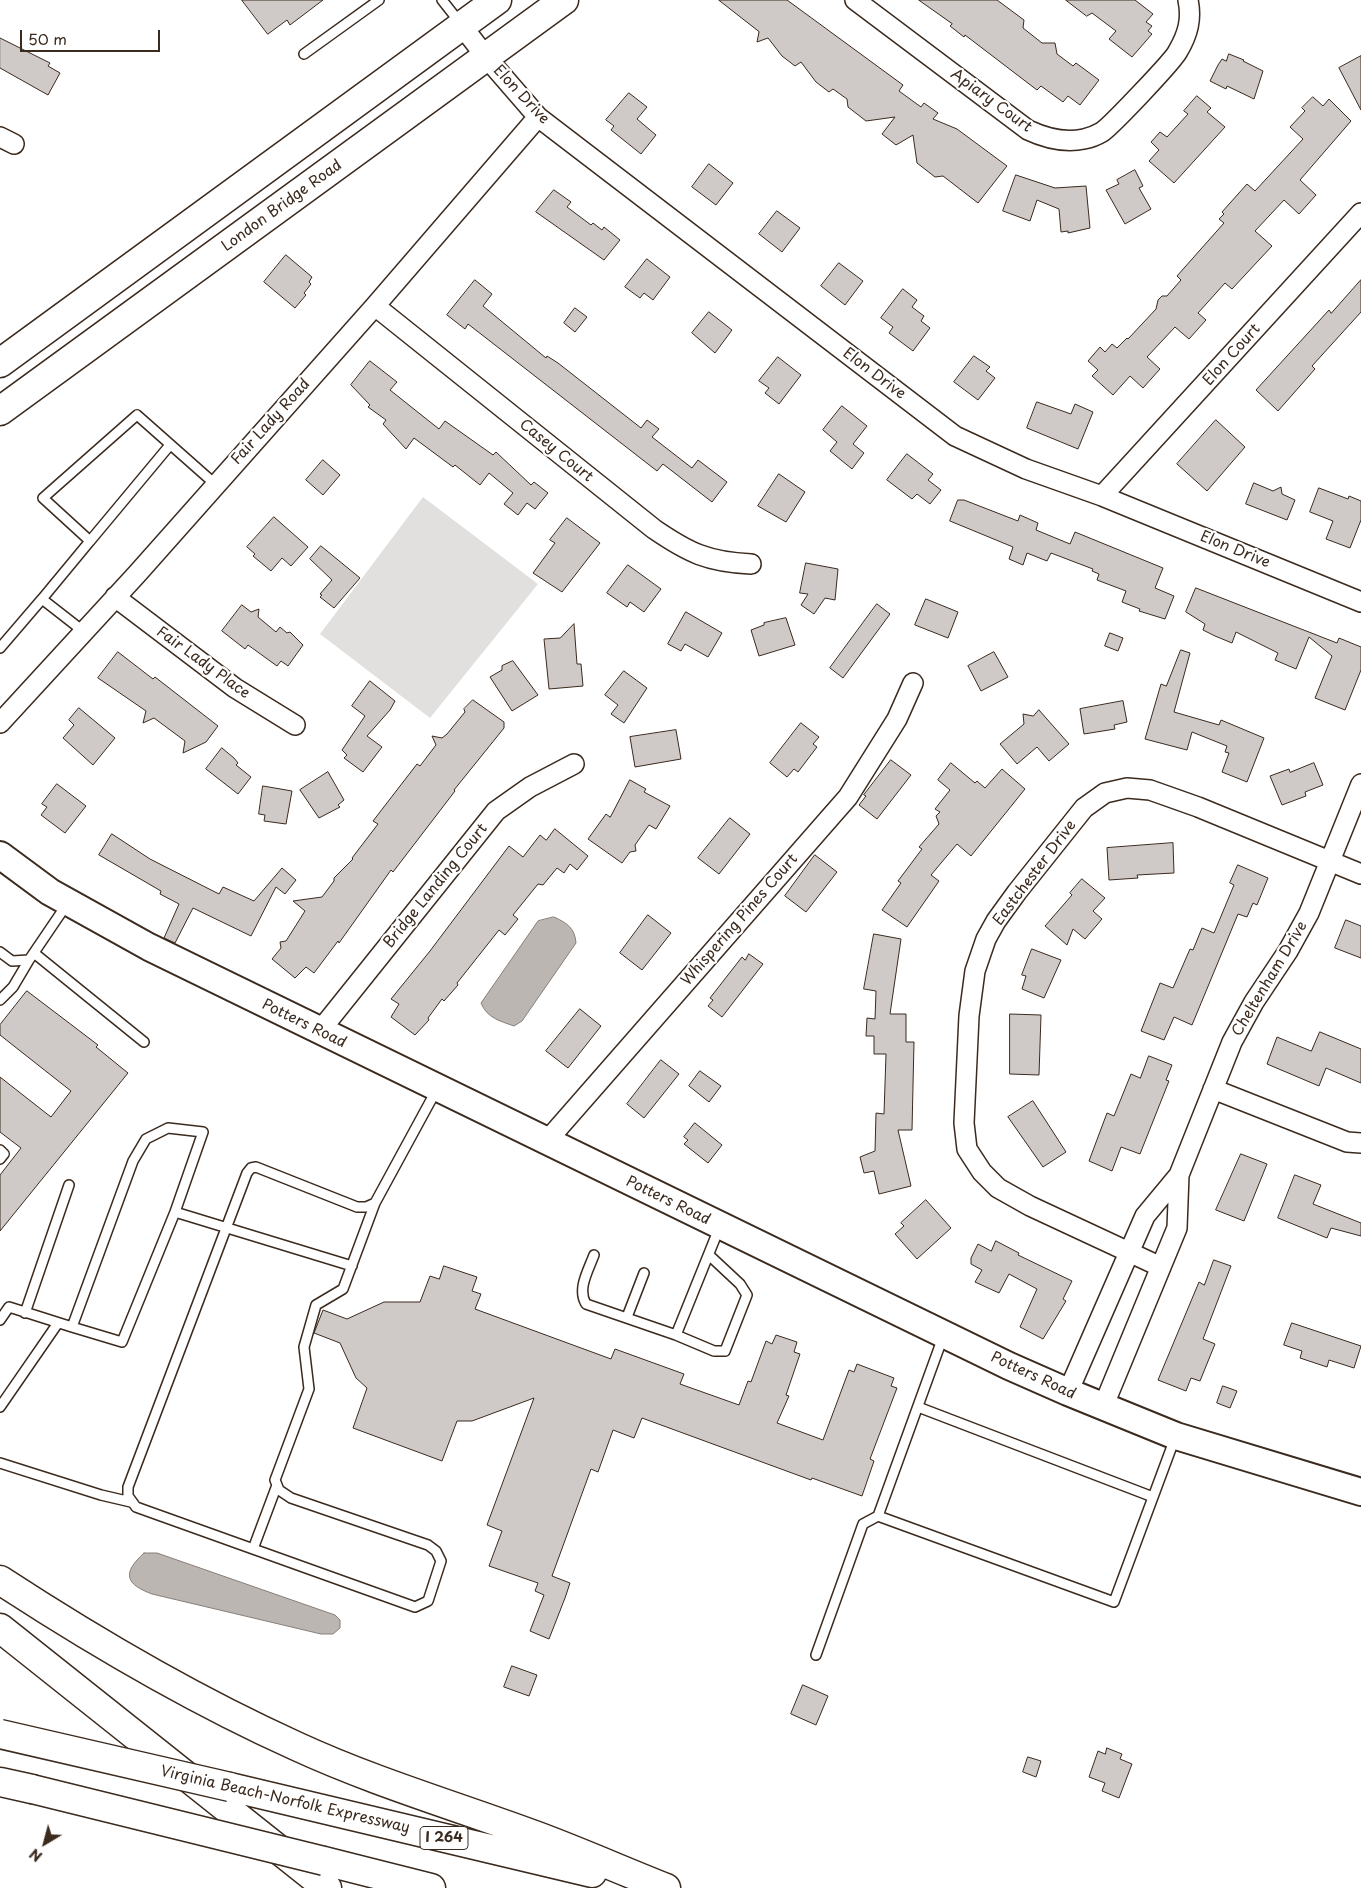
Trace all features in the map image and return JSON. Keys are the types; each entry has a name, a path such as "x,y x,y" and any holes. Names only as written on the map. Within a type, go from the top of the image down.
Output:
{"main road":[{"path":"0,363 498,0"},
{"name":"London Bridge Road","path":"0,411 564,0"},
{"path":"0,1580 127,1660 227,1714 297,1747 374,1779 537,1836 666,1888"},
{"path":"0,1628 326,1888"},
{"name":"Virginia Beach-Norfolk Expressway","path":"0,1734 657,1888"},
{"path":"0,1782 431,1888"}],"street":[{"name":"Apiary Court","path":"855,0 1028,130 1046,138 1063,140 1084,139 1102,132 1177,54 1187,34 1191,14 1188,0"},
{"name":"Elon Drive","path":"462,26 538,117 955,436 1026,470 1102,496 1361,602"},
{"name":"Fair Lady Road","path":"0,723 374,306 538,117"},
{"name":"Elon Court","path":"1102,496 1361,213"},
{"name":"Casey Court","path":"374,306 654,529 685,550 709,559 751,564"},
{"name":"Fair Lady Place","path":"115,597 235,688 295,724"},
{"name":"Whispering Pines Court","path":"546,1142 848,798 897,719 913,683"},
{"name":"Bridge Landing Court","path":"319,1032 496,810 530,787 574,764"},
{"name":"Cheltenham Drive","path":"1068,1392 1145,1216 1179,1175 1232,1042 1254,1002 1288,951 1309,913 1361,784"},
{"name":"Eastchester Drive","path":"1161,1268 1030,1206 998,1188 982,1172 967,1149 964,1123 969,1016 975,971 990,933 1017,892 1084,808 1105,793 1120,790 1150,790 1198,807 1361,874"},
{"name":"Potters Road","path":"0,855 50,892 149,947 319,1032 944,1334 1068,1392 1176,1436 1361,1492"},
{"path":"1213,1089 1347,1142 1361,1143"},
{"name":"Cheltenham Drive","path":"1103,1407 1178,1228 1179,1175"}],"lane":[{"path":"304,54 380,0"},
{"path":"442,0 462,26"},
{"path":"90,542 43,498 137,415 215,484"},
{"path":"0,648 170,445"},
{"path":"42,599 82,631"},
{"path":"0,1000 12,987 68,902"},
{"path":"0,952 12,961 32,956"},
{"path":"32,956 144,1042"},
{"path":"0,1463 101,1495 131,1502 136,1507 415,1607 428,1601 441,1561 436,1551 428,1545 291,1498 279,1490 276,1475 309,1389 304,1346 316,1305 343,1289 375,1203 437,1089"},
{"path":"0,1320 9,1307 25,1313 122,1342 174,1212 203,1132 168,1128 146,1139 133,1161 72,1327"},
{"path":"0,1150 4,1154 0,1159"},
{"path":"131,1502 128,1487 244,1176 251,1168 256,1167 357,1207 366,1207 375,1203"},
{"path":"25,1313 69,1185"},
{"path":"174,1212 226,1226 352,1266"},
{"path":"676,1335 710,1256 720,1226"},
{"path":"594,1255 583,1283 582,1297 586,1304 627,1317 714,1351 725,1351 748,1295 740,1284 710,1256"},
{"path":"627,1317 644,1273"},
{"path":"0,1407 58,1323"},
{"path":"816,1655 863,1524 878,1516 944,1334"},
{"path":"918,1407 1153,1497"},
{"path":"878,1516 1114,1602 1176,1436"},
{"path":"253,1549 277,1485"}],"shaded area":[{"path":"423,497 538,584 430,718 320,634"},
{"path":"554,917 570,927 574,933 576,943 522,1021 514,1026 490,1016 481,1003 538,921"},
{"path":"144,1553 157,1553 335,1615 340,1620 340,1628 333,1634 321,1634 152,1594 136,1586 130,1577 132,1566"}],"building":[{"path":"242,0 323,0 290,25 287,20 268,34"},
{"path":"719,0 787,0 903,85 899,91 921,107 924,103 938,113 933,119 957,129 1007,166 978,203 943,176 935,177 917,163 913,135 896,145 882,134 895,117 866,121 848,107 847,99 833,89 829,92 816,82 801,62 795,66 782,56 768,38 757,42 759,32"},
{"path":"919,0 997,0 1024,20 1023,28 1042,43 1055,43 1057,54 1073,66 1076,63 1099,80 1080,105 1068,96 1063,102 1041,86 1037,90 965,35 964,37 950,26 952,24"},
{"path":"1066,0 1135,0 1153,14 1146,22 1152,26 1148,31 1152,34 1132,57 1109,39 1116,31 1092,13 1087,16"},
{"path":"0,38 50,63 48,66 60,73 48,95 0,68"},
{"path":"1229,54 1263,71 1254,99 1227,86 1226,89 1210,81 1222,59 1226,61"},
{"path":"1361,56 1361,110 1339,68"},
{"path":"629,93 647,107 637,119 656,135 641,154 611,130 614,126 606,120"},
{"path":"1197,96 1211,108 1207,112 1225,127 1174,183 1149,161 1159,150 1151,142 1160,132 1167,137 1188,114 1184,111"},
{"path":"1313,97 1323,106 1329,99 1351,121 1300,180 1316,195 1299,214 1284,200 1255,231 1272,246 1232,289 1225,283 1198,313 1206,320 1189,339 1175,327 1147,357 1160,369 1143,388 1130,376 1113,395 1092,376 1098,370 1088,361 1100,347 1105,352 1112,344 1117,348 1128,339 1156,309 1158,300 1162,296 1167,296 1181,280 1177,276 1224,223 1219,219 1224,214 1222,212 1247,184 1255,191 1303,139 1290,127 1305,111 1302,108"},
{"path":"709,164 733,183 716,205 692,187"},
{"path":"1135,170 1143,186 1139,188 1151,209 1125,224 1106,190 1119,184 1117,180"},
{"path":"1016,175 1055,188 1086,186 1090,228 1068,233 1068,231 1061,232 1059,209 1037,200 1030,221 1003,211"},
{"path":"554,190 571,202 567,207 591,225 593,223 602,230 604,227 620,240 604,260 536,212"},
{"path":"777,211 800,228 782,252 759,234"},
{"path":"286,255 312,277 309,282 311,284 304,293 306,295 295,308 264,282"},
{"path":"647,259 670,277 653,300 644,293 640,298 625,287"},
{"path":"839,263 863,281 845,305 821,286"},
{"path":"475,280 492,294 483,306 546,358 547,356 558,363 641,428 647,420 659,429 652,437 692,468 698,460 727,482 712,502 663,464 657,471 468,324 465,329 447,315"},
{"path":"1361,280 1361,312 1312,366 1315,369 1278,411 1256,390 1329,310 1331,313"},
{"path":"903,289 917,300 912,307 924,316 921,321 930,328 913,351 889,333 893,327 881,318"},
{"path":"575,308 587,317 575,332 564,323"},
{"path":"709,312 732,330 715,353 692,333"},
{"path":"974,356 990,367 986,371 995,378 978,400 954,382"},
{"path":"778,357 801,375 779,404 765,393 769,388 759,381"},
{"path":"370,361 397,382 390,390 439,429 445,421 493,455 496,452 531,485 534,482 548,493 535,509 527,503 518,515 504,504 513,493 489,473 480,485 455,465 453,467 414,438 406,449 383,424 386,420 368,407 370,405 351,385"},
{"path":"1037,402 1071,414 1075,404 1093,412 1078,449 1027,428"},
{"path":"842,406 867,426 853,444 864,453 852,469 830,451 837,442 823,430"},
{"path":"1216,420 1245,447 1207,491 1177,464"},
{"path":"907,454 933,474 928,480 941,490 930,504 917,494 912,499 887,480"},
{"path":"323,460 340,475 323,495 306,480"},
{"path":"779,474 805,492 786,522 758,506"},
{"path":"1254,483 1273,491 1281,487 1282,494 1295,500 1287,520 1246,504"},
{"path":"1319,488 1348,499 1349,496 1361,501 1361,520 1350,548 1326,539 1333,521 1310,512"},
{"path":"958,500 964,500 1018,521 1020,515 1038,523 1036,530 1070,544 1075,532 1163,568 1155,588 1174,596 1165,619 1139,611 1140,609 1122,602 1126,591 1097,580 1099,574 1092,571 1093,569 1051,553 1047,561 1027,553 1023,565 1009,559 1013,547 950,521"},
{"path":"274,517 308,547 291,566 282,558 271,571 253,556 255,554 247,547"},
{"path":"567,518 600,543 562,592 533,573 555,543 550,540"},
{"path":"321,546 360,578 334,608 320,597 322,595 320,594 332,580 310,559"},
{"path":"806,563 838,569 835,600 825,598 814,614 801,605 808,594 800,593"},
{"path":"628,565 661,589 644,612 630,602 627,607 607,593"},
{"path":"1196,588 1337,643 1339,638 1361,647 1361,670 1345,710 1315,698 1332,656 1309,637 1296,669 1275,660 1278,653 1236,632 1232,643 1215,636 1203,630 1205,624 1186,612"},
{"path":"926,599 958,612 948,638 915,625"},
{"path":"877,604 890,614 843,678 830,668"},
{"path":"242,605 251,612 259,609 258,617 276,632 280,627 287,633 290,632 303,645 288,666 281,661 277,666 248,645 245,649 222,631"},
{"path":"686,612 722,633 708,657 685,644 681,651 668,644"},
{"path":"786,618 795,645 759,656 751,630 764,625 764,623"},
{"path":"574,624 577,664 581,664 583,686 549,689 544,639 560,638"},
{"path":"1110,633 1123,638 1118,651 1105,646"},
{"path":"1181,650 1190,653 1174,712 1219,725 1221,720 1264,738 1247,782 1222,772 1229,753 1225,752 1227,746 1192,732 1187,750 1145,739 1161,684 1166,686"},
{"path":"118,652 153,679 155,677 218,726 206,742 183,753 185,741 154,718 143,723 146,711 98,678"},
{"path":"994,652 1008,677 981,691 968,666"},
{"path":"513,661 538,695 512,711 490,677 502,670 502,666"},
{"path":"624,671 647,688 624,723 611,714 618,705 605,695"},
{"path":"370,681 395,701 390,710 367,736 382,747 363,772 344,758 347,755 342,750 365,716 352,706"},
{"path":"473,700 504,722 504,728 454,790 393,872 391,870 339,943 338,941 314,973 306,967 295,978 272,959 281,948 280,942 286,941 305,911 293,901 322,897 334,881 334,878 353,859 378,824 373,821 417,764 420,766 436,745 432,736 442,738 447,734 465,712 464,709"},
{"path":"1123,701 1127,722 1114,725 1115,729 1084,734 1080,709"},
{"path":"79,708 115,738 93,765 63,738 74,725 69,720"},
{"path":"1039,710 1069,744 1049,761 1037,747 1017,764 1000,744 1024,724 1023,714 1033,716"},
{"path":"801,723 819,737 813,744 817,747 798,772 794,769 787,777 770,763"},
{"path":"676,730 681,759 635,767 630,737"},
{"path":"222,748 234,758 238,763 236,765 251,777 238,794 206,769"},
{"path":"891,760 911,775 877,819 859,805 866,796 864,795"},
{"path":"951,763 975,783 977,781 985,788 1002,769 1025,789 971,856 957,844 931,875 939,881 907,927 882,910 901,883 898,881 922,849 919,847 939,824 936,816 940,812 935,809 950,790 938,780"},
{"path":"1314,763 1323,785 1305,792 1306,796 1282,805 1270,776 1289,769 1290,772"},
{"path":"328,772 344,800 338,805 340,807 319,818 300,790"},
{"path":"630,780 646,789 644,792 670,806 656,829 649,825 635,845 636,851 630,852 622,863 588,839 606,814 610,817"},
{"path":"57,784 86,806 65,833 41,815 47,807 42,804"},
{"path":"263,786 292,791 286,824 264,821 265,815 259,814"},
{"path":"730,818 750,834 719,874 698,858"},
{"path":"555,829 588,856 577,870 570,864 564,873 557,868 543,885 538,884 513,915 518,919 505,935 499,930 457,983 458,985 444,1001 442,999 428,1018 429,1020 415,1035 391,1017 399,1004 391,999 430,951 509,846 523,857 540,835 546,840"},
{"path":"112,834 150,859 219,894 223,887 254,901 282,868 296,880 285,894 276,887 251,936 193,908 175,943 164,938 179,904 160,894 161,891 99,855"},
{"path":"1173,843 1174,873 1137,875 1138,878 1109,880 1107,848"},
{"path":"815,855 837,872 806,912 785,896"},
{"path":"1238,865 1268,878 1257,905 1253,903 1247,917 1238,914 1192,1025 1174,1017 1164,1040 1141,1031 1160,983 1173,988 1190,949 1193,950 1202,928 1214,933 1234,885 1230,883"},
{"path":"1082,879 1105,898 1093,911 1102,919 1085,939 1073,929 1067,945 1045,926 1072,895 1070,893"},
{"path":"648,915 671,933 642,970 620,953"},
{"path":"1346,920 1361,926 1361,958 1335,948"},
{"path":"874,934 901,939 890,1014 906,1014 906,1042 914,1042 912,1130 898,1130 911,1186 879,1194 874,1171 864,1173 860,1157 875,1151 876,1113 884,1114 886,1054 874,1054 874,1036 866,1036 867,1018 875,1019 876,991 864,989"},
{"path":"1032,949 1061,960 1044,998 1022,989 1026,976 1022,975"},
{"path":"749,954 763,964 722,1017 708,1006 713,1000 710,998 742,957 745,960"},
{"path":"27,991 98,1045 96,1047 128,1073 0,1231 0,1175 21,1148 0,1132 0,1077 51,1117 71,1091 0,1035 0,1025"},
{"path":"580,1009 601,1026 568,1068 546,1051"},
{"path":"1010,1014 1041,1015 1039,1075 1010,1074"},
{"path":"1320,1032 1361,1049 1361,1083 1326,1068 1319,1086 1267,1064 1277,1037 1311,1051"},
{"path":"1149,1056 1172,1065 1166,1080 1169,1081 1140,1154 1121,1147 1112,1171 1089,1161 1107,1113 1114,1116 1131,1074 1140,1078"},
{"path":"661,1060 679,1074 644,1118 627,1104"},
{"path":"700,1071 721,1086 709,1102 689,1086"},
{"path":"1033,1101 1066,1152 1043,1167 1008,1117"},
{"path":"695,1123 722,1145 708,1163 684,1144 688,1140 684,1137"},
{"path":"1241,1154 1267,1164 1244,1221 1216,1210"},
{"path":"1295,1175 1321,1185 1313,1204 1361,1223 1361,1236 1331,1228 1327,1238 1278,1218"},
{"path":"926,1200 951,1228 917,1259 895,1234 904,1226 901,1223"},
{"path":"996,1241 1019,1253 1018,1255 1072,1281 1063,1299 1066,1301 1043,1339 1020,1327 1037,1289 1009,1274 999,1293 975,1282 982,1270 971,1264 971,1258 978,1244 991,1251"},
{"path":"1214,1260 1231,1266 1203,1339 1215,1344 1200,1381 1191,1378 1186,1391 1158,1380 1199,1282 1204,1285"},
{"path":"444,1266 477,1277 472,1291 481,1294 475,1309 611,1359 615,1349 684,1374 680,1384 739,1405 748,1381 751,1382 766,1341 772,1344 776,1335 797,1342 794,1352 800,1354 786,1395 789,1396 777,1423 823,1440 849,1370 854,1372 857,1364 894,1378 891,1386 897,1388 870,1459 874,1461 862,1496 812,1478 811,1480 642,1418 634,1438 613,1430 598,1472 591,1469 552,1576 570,1583 565,1598 549,1639 530,1631 544,1595 535,1591 538,1583 489,1566 502,1531 487,1525 534,1398 472,1421 457,1421 442,1461 353,1428 367,1388 356,1378 340,1343 314,1333 323,1310 347,1319 384,1302 420,1302 430,1276 439,1279"},
{"path":"1292,1323 1361,1346 1354,1368 1329,1360 1327,1367 1300,1358 1302,1351 1284,1345"},
{"path":"1223,1386 1237,1391 1230,1408 1217,1403"},
{"path":"512,1666 537,1675 529,1696 504,1687"},
{"path":"803,1685 828,1696 816,1725 791,1714"},
{"path":"1107,1748 1122,1754 1120,1759 1132,1764 1119,1798 1102,1791 1105,1783 1089,1777 1098,1751 1105,1754"},
{"path":"1028,1757 1041,1761 1036,1777 1023,1772"}]}
